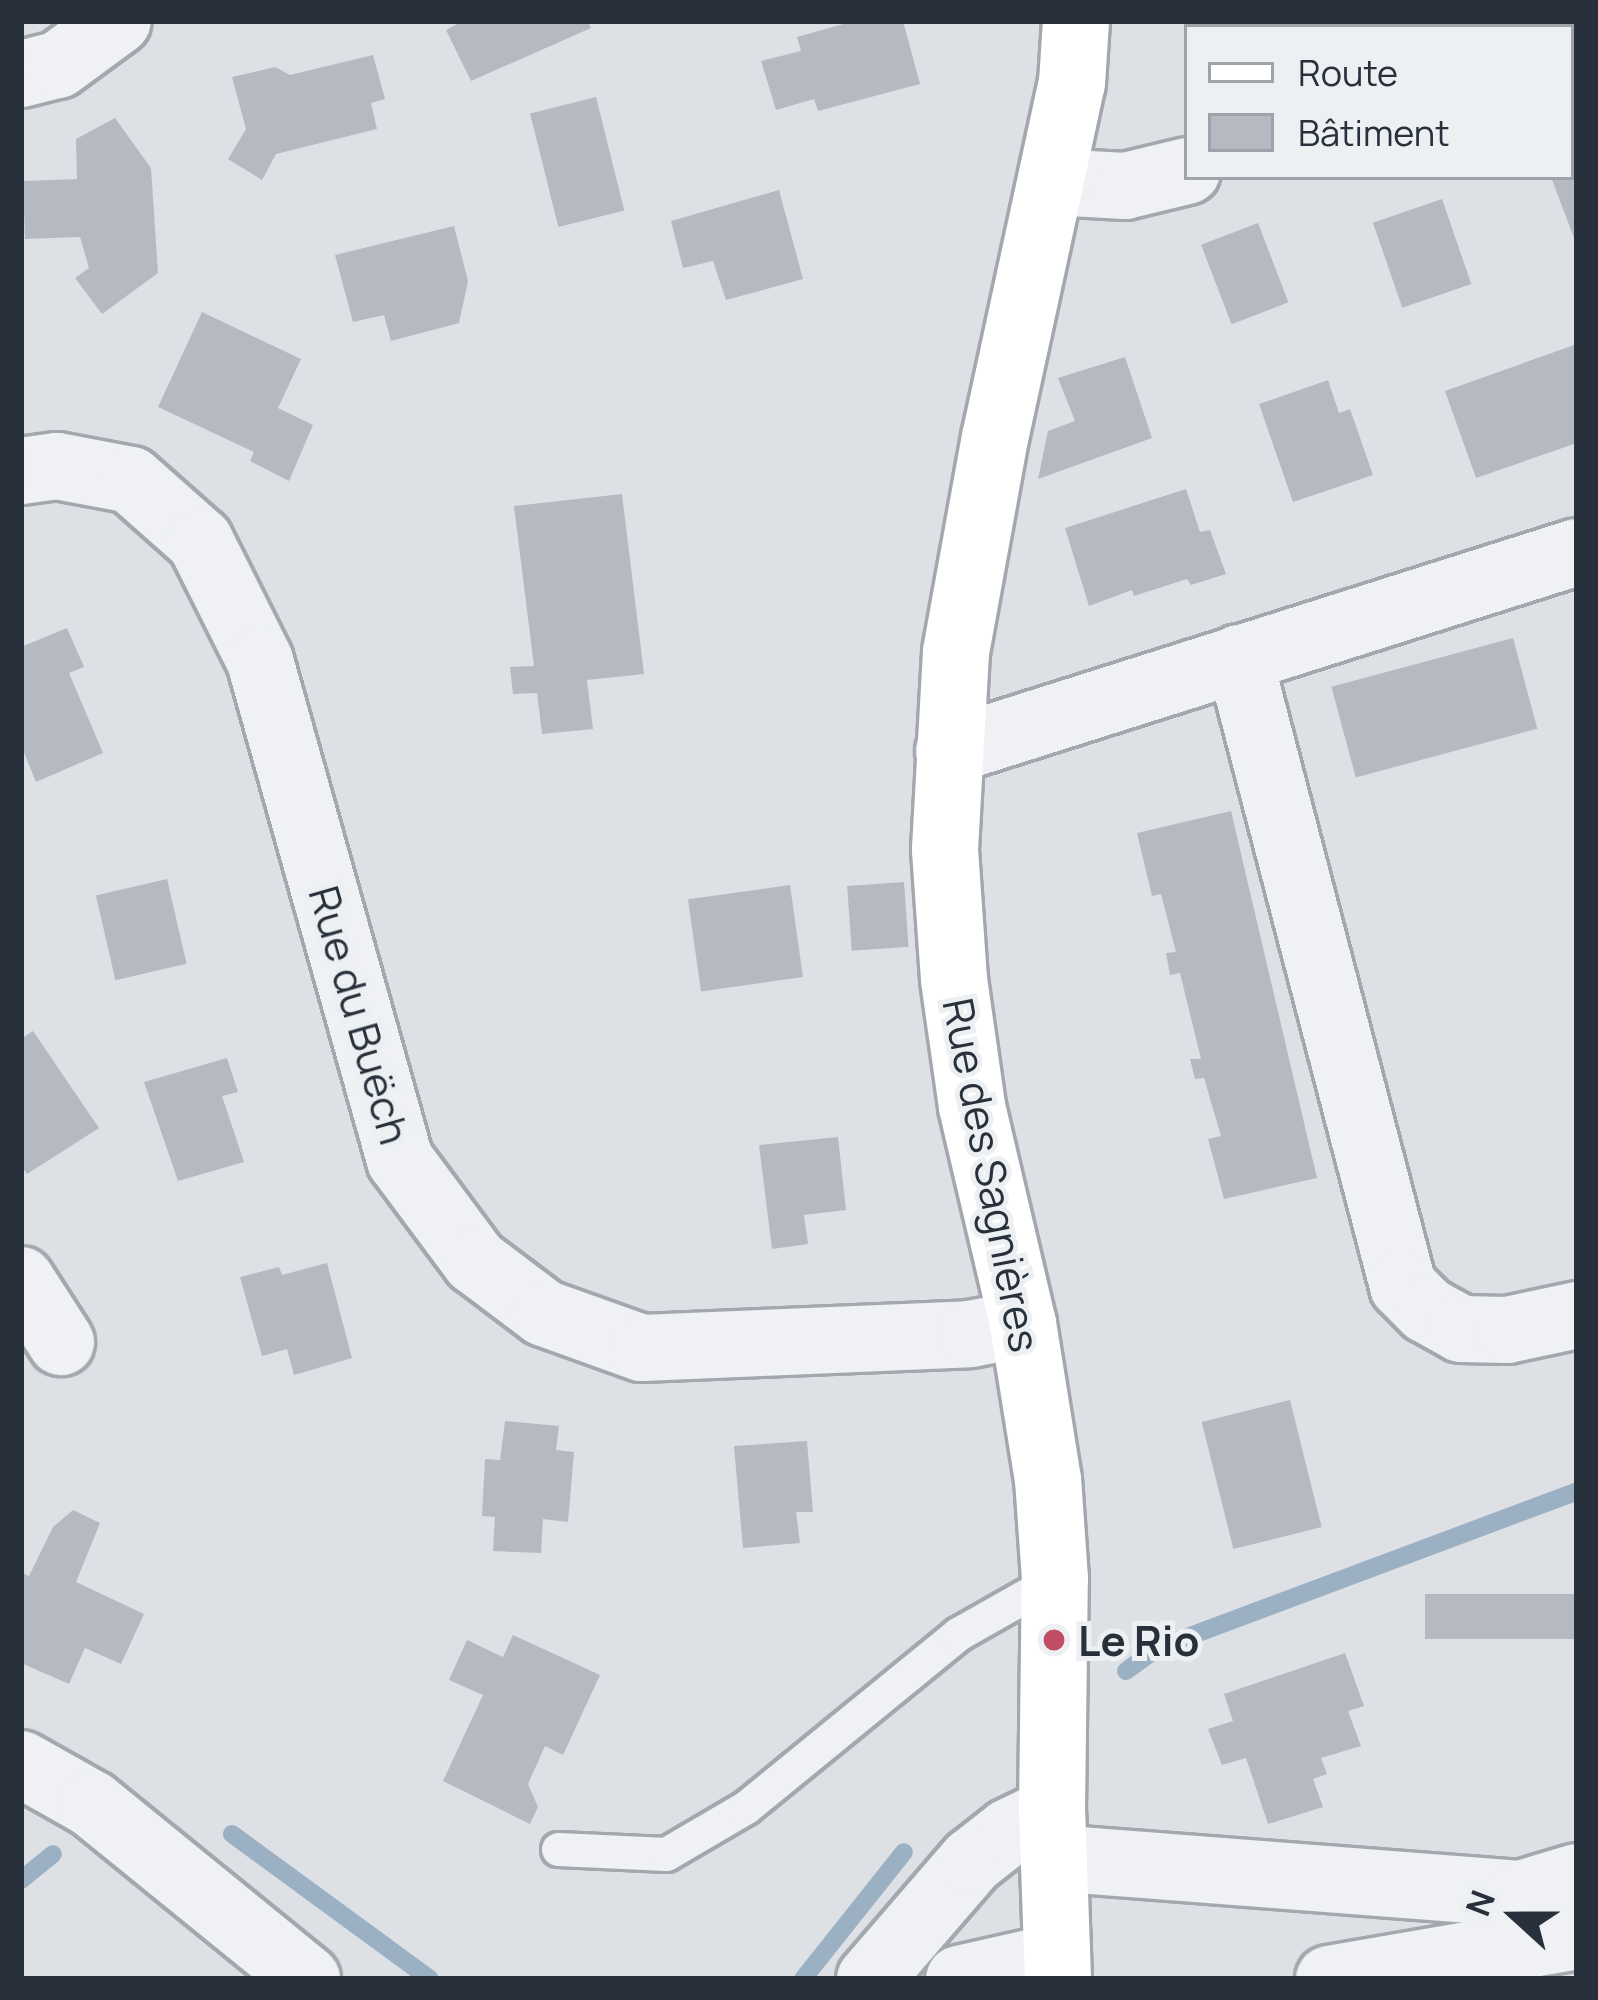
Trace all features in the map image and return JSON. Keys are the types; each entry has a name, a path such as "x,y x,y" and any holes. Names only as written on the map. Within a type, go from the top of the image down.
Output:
{"main road":[{"name":"Rue des Sagnières","path":"1057,1968 1055,1579 1048,1480 1023,1324 972,1106 953,979 945,849 956,652 995,438 1072,83 1076,21"}],"street":[{"path":"21,74 58,64 118,21"},
{"path":"1053,182 1125,186 1184,172"},
{"name":"Rue du Buëch","path":"21,471 58,466 131,480 200,541 260,662 400,1160 475,1261 544,1313 642,1348 970,1334 1023,1324"},
{"path":"949,751 1577,552"},
{"path":"1239,658 1403,1286 1427,1310 1461,1329 1507,1330 1577,1315"},
{"path":"21,1280 62,1342"},
{"path":"21,1764 92,1804 308,1979"},
{"path":"870,1979 972,1861 1009,1832 1520,1894 1577,1876"},
{"path":"1329,1979 1577,1936"},
{"path":"959,1979 1057,1968"}],"lane":[{"path":"558,1849 666,1853 746,1808 958,1634 1055,1579"}],"building":[{"path":"463,21 588,21 591,28 471,81 446,30"},
{"path":"854,21 903,21 920,84 818,111 814,99 776,110 761,61 801,51 797,37"},
{"path":"1340,21 1419,21 1419,24"},
{"path":"373,55 385,99 371,103 377,129 276,154 262,180 228,159 246,129 232,77 275,67 290,75"},
{"path":"596,97 624,211 558,227 530,113"},
{"path":"115,118 151,168 158,273 102,314 75,278 89,268 80,237 25,239 23,181 77,179 76,139"},
{"path":"1574,125 1577,246 1552,180 1574,180"},
{"path":"779,190 803,279 726,300 713,261 683,268 671,221"},
{"path":"1442,199 1471,284 1402,308 1373,223"},
{"path":"1258,223 1288,302 1232,324 1201,245"},
{"path":"454,226 468,281 459,323 391,341 384,315 353,322 335,255"},
{"path":"202,312 301,359 278,408 313,425 289,481 250,461 254,452 158,407"},
{"path":"1577,344 1577,443 1476,478 1445,391"},
{"path":"1125,357 1152,438 1038,479 1048,431 1075,421 1058,378"},
{"path":"1328,380 1339,413 1350,409 1373,475 1293,502 1259,404"},
{"path":"1186,489 1200,532 1210,530 1226,574 1191,585 1187,579 1134,596 1132,590 1089,606 1065,528"},
{"path":"622,494 644,674 587,680 593,729 542,734 537,693 513,694 510,667 534,666 514,506"},
{"path":"67,628 84,667 69,673 103,753 36,782 21,745 21,647"},
{"path":"1513,638 1537,729 1356,777 1331,687"},
{"path":"1231,811 1317,1178 1224,1199 1208,1139 1221,1136 1204,1078 1195,1079 1190,1059 1201,1059 1180,973 1170,975 1166,953 1176,952 1161,894 1152,896 1137,833"},
{"path":"167,879 187,964 115,980 96,895"},
{"path":"904,882 909,947 852,951 847,886"},
{"path":"790,885 803,977 701,991 688,899"},
{"path":"33,1031 99,1128 27,1174 21,1166 21,1039"},
{"path":"227,1058 238,1092 222,1096 244,1162 178,1181 144,1082"},
{"path":"838,1137 846,1210 804,1215 808,1244 772,1249 759,1145"},
{"path":"327,1263 352,1358 294,1375 287,1349 262,1356 240,1277 279,1267 282,1275"},
{"path":"1290,1400 1322,1527 1233,1549 1202,1422"},
{"path":"505,1421 559,1426 556,1450 574,1452 568,1522 543,1519 541,1553 493,1551 495,1517 482,1516 485,1459 500,1460"},
{"path":"807,1441 813,1512 796,1512 800,1543 743,1548 734,1446"},
{"path":"73,1510 100,1523 76,1582 144,1614 121,1664 85,1648 69,1684 21,1663 21,1572 29,1576 53,1527"},
{"path":"1425,1594 1577,1594 1577,1639 1425,1639"},
{"path":"513,1635 600,1675 563,1755 545,1746 528,1784 538,1807 530,1824 443,1781 483,1695 449,1680 467,1640 503,1657"},
{"path":"1345,1653 1364,1706 1348,1711 1361,1746 1321,1758 1327,1774 1313,1779 1323,1807 1268,1824 1246,1758 1222,1765 1208,1729 1233,1721 1224,1694"}],"waterway":[{"path":"1126,1671 1158,1648 1577,1491"},
{"path":"232,1834 430,1979"},
{"path":"803,1979 904,1852"},
{"path":"21,1880 53,1854"}],"place":[{"name":"Le Rio","path":"1054,1640"}]}
